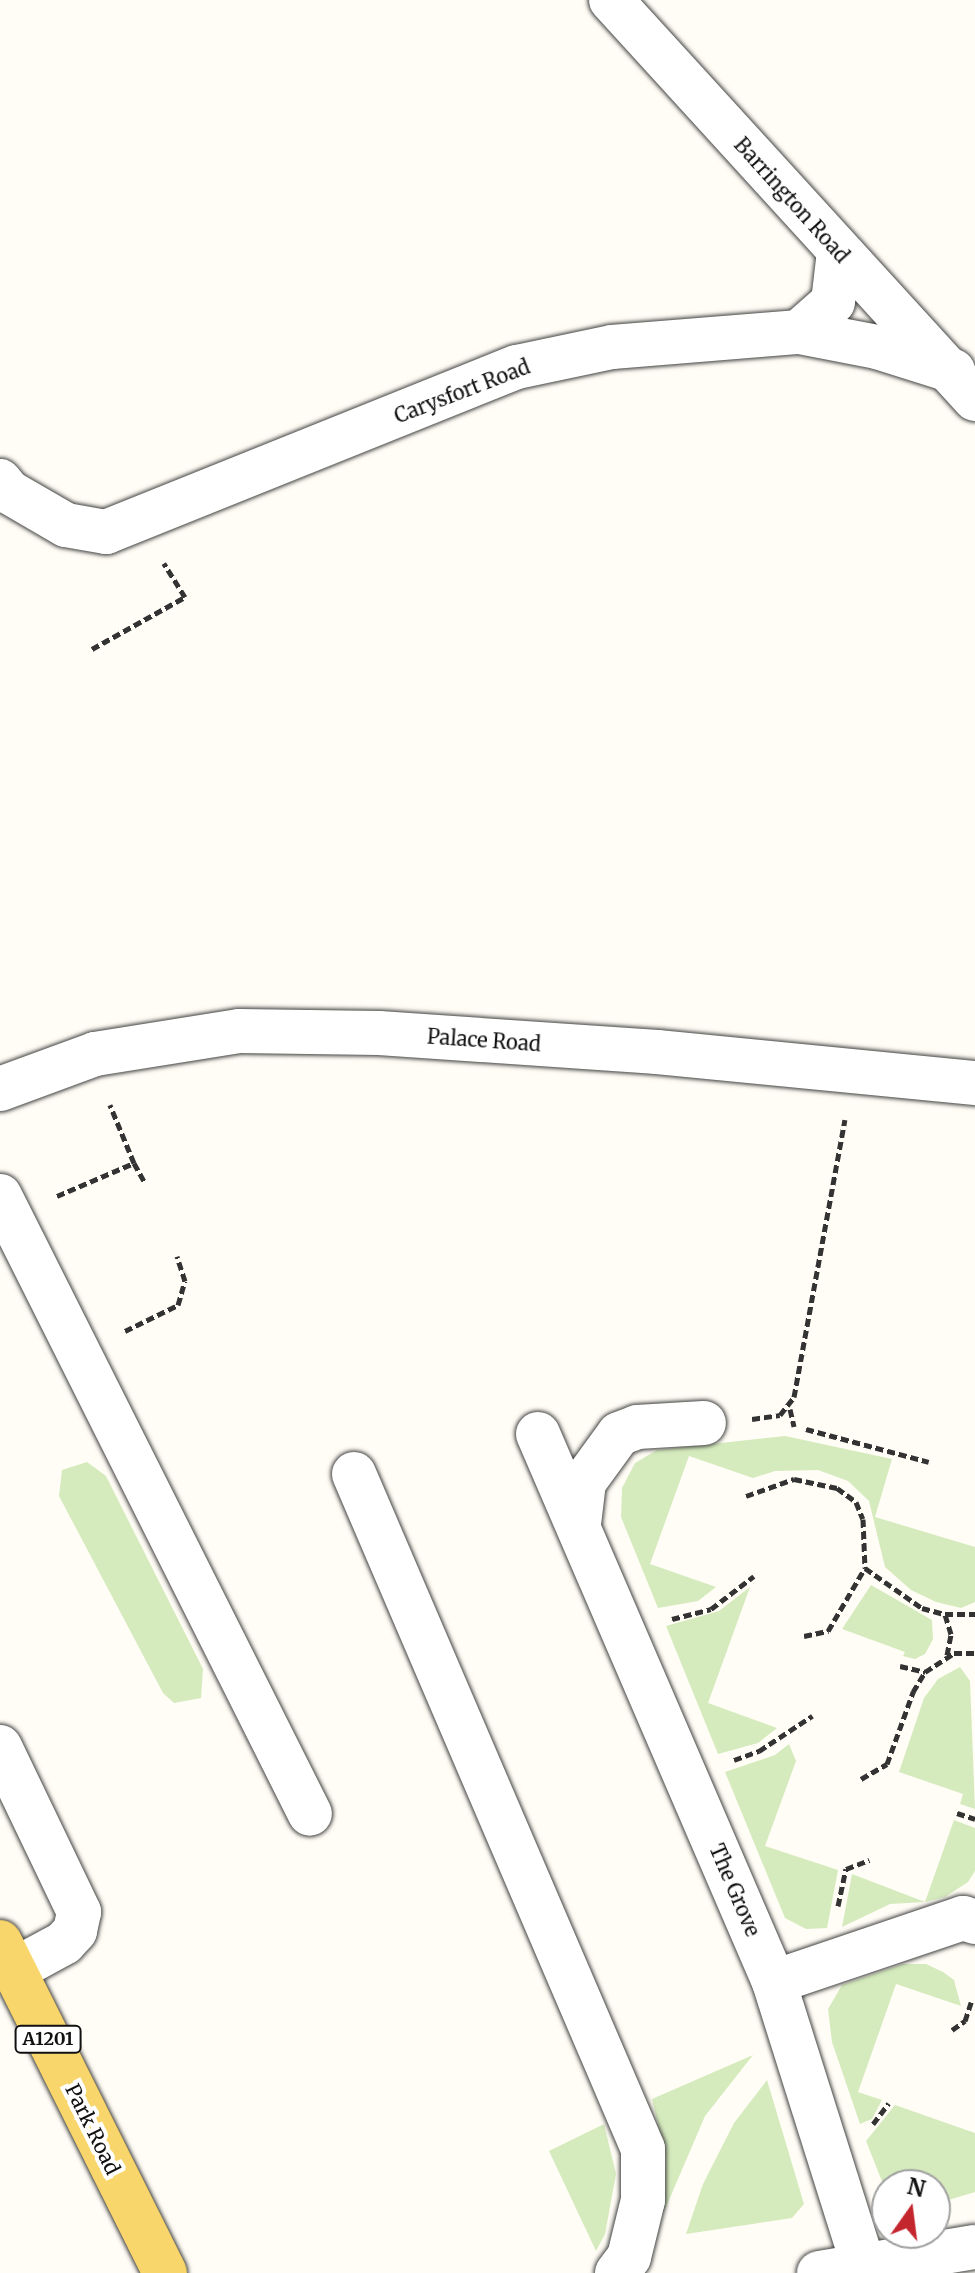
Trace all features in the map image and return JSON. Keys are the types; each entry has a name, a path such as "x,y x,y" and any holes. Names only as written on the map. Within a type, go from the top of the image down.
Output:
{"main road":[{"name":"Park Road","path":"7,1956 165,2273"}],"street":[{"name":"Barrington Road","path":"611,0 964,385"},
{"path":"799,332 833,302 839,252"},
{"name":"Carysfort Road","path":"0,481 9,492 66,525 106,532 517,367 612,347 799,332 877,347 964,385"},
{"name":"Palace Road","path":"0,1089 95,1054 239,1031 379,1033 852,1069 975,1083"},
{"path":"0,1196 310,1814"},
{"name":"The Grove","path":"579,1524 584,1482 619,1434 637,1427 704,1423"},
{"name":"The Grove","path":"538,1434 774,1982 864,2267"},
{"path":"354,1474 638,2136 645,2173 623,2265"},
{"path":"0,1747 79,1912 75,1931 64,1943 7,1956"},
{"path":"774,1982 963,1918 975,1922"},
{"path":"819,2273 975,2247"}],"path":[{"path":"92,649 185,597 161,559"},
{"path":"95,1054 134,1163 144,1181"},
{"path":"794,1427 790,1409 852,1069"},
{"path":"48,1200 134,1163"},
{"path":"704,1423 762,1418 790,1409"},
{"path":"806,1429 929,1462"},
{"path":"746,1496 794,1479 837,1488 856,1502 863,1519 865,1568 828,1631 804,1636"},
{"path":"865,1568 922,1608 945,1614 975,1614"},
{"path":"664,1621 711,1609 754,1576"},
{"path":"945,1614 951,1634 947,1656"},
{"path":"861,1779 887,1764 913,1692 925,1672 947,1656 975,1653"},
{"path":"900,1666 925,1672"},
{"path":"721,1765 759,1751 812,1716"},
{"path":"957,1813 975,1819"},
{"path":"838,1910 846,1869 869,1860"},
{"path":"952,2030 965,2021 971,2002"}],"green space":[{"path":"785,1436 892,1459 875,1517 975,1547 975,1602 961,1608 936,1602 911,1590 885,1567 869,1501 848,1481 818,1470 775,1471 753,1478 689,1456 650,1564 716,1587 698,1601 658,1608 621,1517 622,1488 635,1463 657,1450"},
{"path":"87,1462 106,1476 203,1669 201,1698 174,1703 163,1693 59,1496 62,1470"},
{"path":"871,1585 932,1620 933,1639 925,1654 915,1659 903,1656 905,1652 842,1629"},
{"path":"750,1587 708,1703 777,1728 758,1743 718,1754 666,1626 719,1611"},
{"path":"960,1667 970,1681 975,1809 960,1804 963,1794 899,1772 924,1698 938,1679"},
{"path":"789,1744 796,1761 765,1846 838,1870 827,1928 806,1929 785,1918 725,1772 775,1755"},
{"path":"954,1820 975,1828 975,1871 968,1882 945,1897 925,1902"},
{"path":"852,1874 925,1902 890,1904 842,1927"},
{"path":"903,1964 926,1964 943,1972 954,1980 961,2006 896,1984 858,2092 882,2100 872,2119 860,2124 832,2042 828,2009 842,1985"},
{"path":"753,2055 705,2116 663,2214 666,2159 652,2099"},
{"path":"767,2080 804,2204 792,2218 686,2234 703,2184 734,2123"},
{"path":"895,2105 975,2133 975,2192 951,2199 951,2169 877,2169 866,2141"},
{"path":"604,2124 616,2174 605,2234 596,2251 549,2151"}]}
